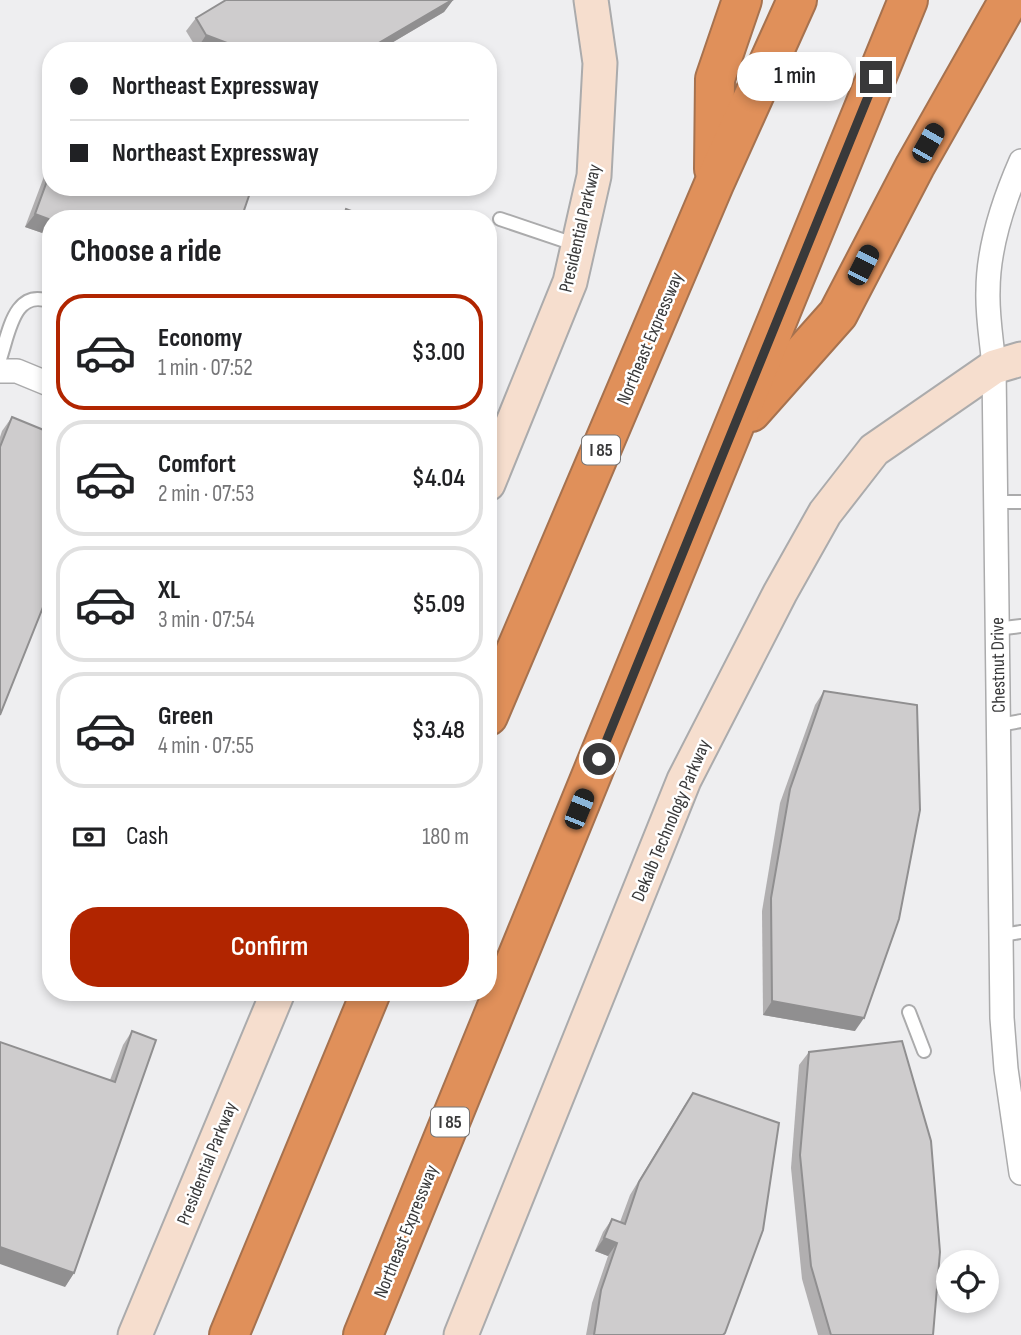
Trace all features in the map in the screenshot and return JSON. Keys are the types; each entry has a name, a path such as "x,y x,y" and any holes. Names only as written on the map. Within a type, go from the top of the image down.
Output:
{"highway":[{"path":"714,184 715,79 742,0"},
{"name":"Northeast Expressway","path":"497,695 714,184 797,0"},
{"name":"Northeast Expressway","path":"363,1335 908,0"},
{"path":"733,432 838,314 915,166 1009,0"},
{"path":"229,1335 367,1001"}],"street":[{"name":"Presidential Parkway","path":"497,462 570,282 594,176 600,63 591,0"},
{"name":"Chestnut Drive","path":"1021,161 1009,189 993,246 988,291 1007,363 995,502 996,629 1010,723 1011,933 1002,1018 1006,1069 1021,1173"},
{"name":"Dekalb Technology Parkway","path":"461,1335 684,780 786,581 825,513 874,450 1007,363"},
{"path":"0,371 17,371 42,381"},
{"name":"Presidential Parkway","path":"135,1335 274,1001"}],"lane":[{"path":"500,219 578,245"},
{"path":"0,359 18,307 28,300 42,298"},
{"path":"995,502 1021,502"},
{"path":"996,629 1021,625"},
{"path":"909,1012 924,1052"}],"building":[{"path":"226,0 452,0 380,42 224,42 206,35 196,18"},
{"path":"42,195 249,196 244,210 42,210 42,217 35,214"},
{"path":"12,417 42,429 42,610 0,715 0,447"},
{"path":"824,691 917,705 920,810 899,919 864,1018 772,1001 771,898 790,789"},
{"path":"132,1031 156,1040 74,1273 0,1247 0,1042 115,1082"},
{"path":"902,1041 931,1141 940,1250 936,1250 933,1335 831,1335 811,1266 800,1155 809,1052"},
{"path":"693,1093 779,1123 763,1230 725,1333 594,1335 601,1290 617,1243 604,1238 612,1219 625,1224 639,1182"}],"route":[{"path":"599,759 876,77"}]}
